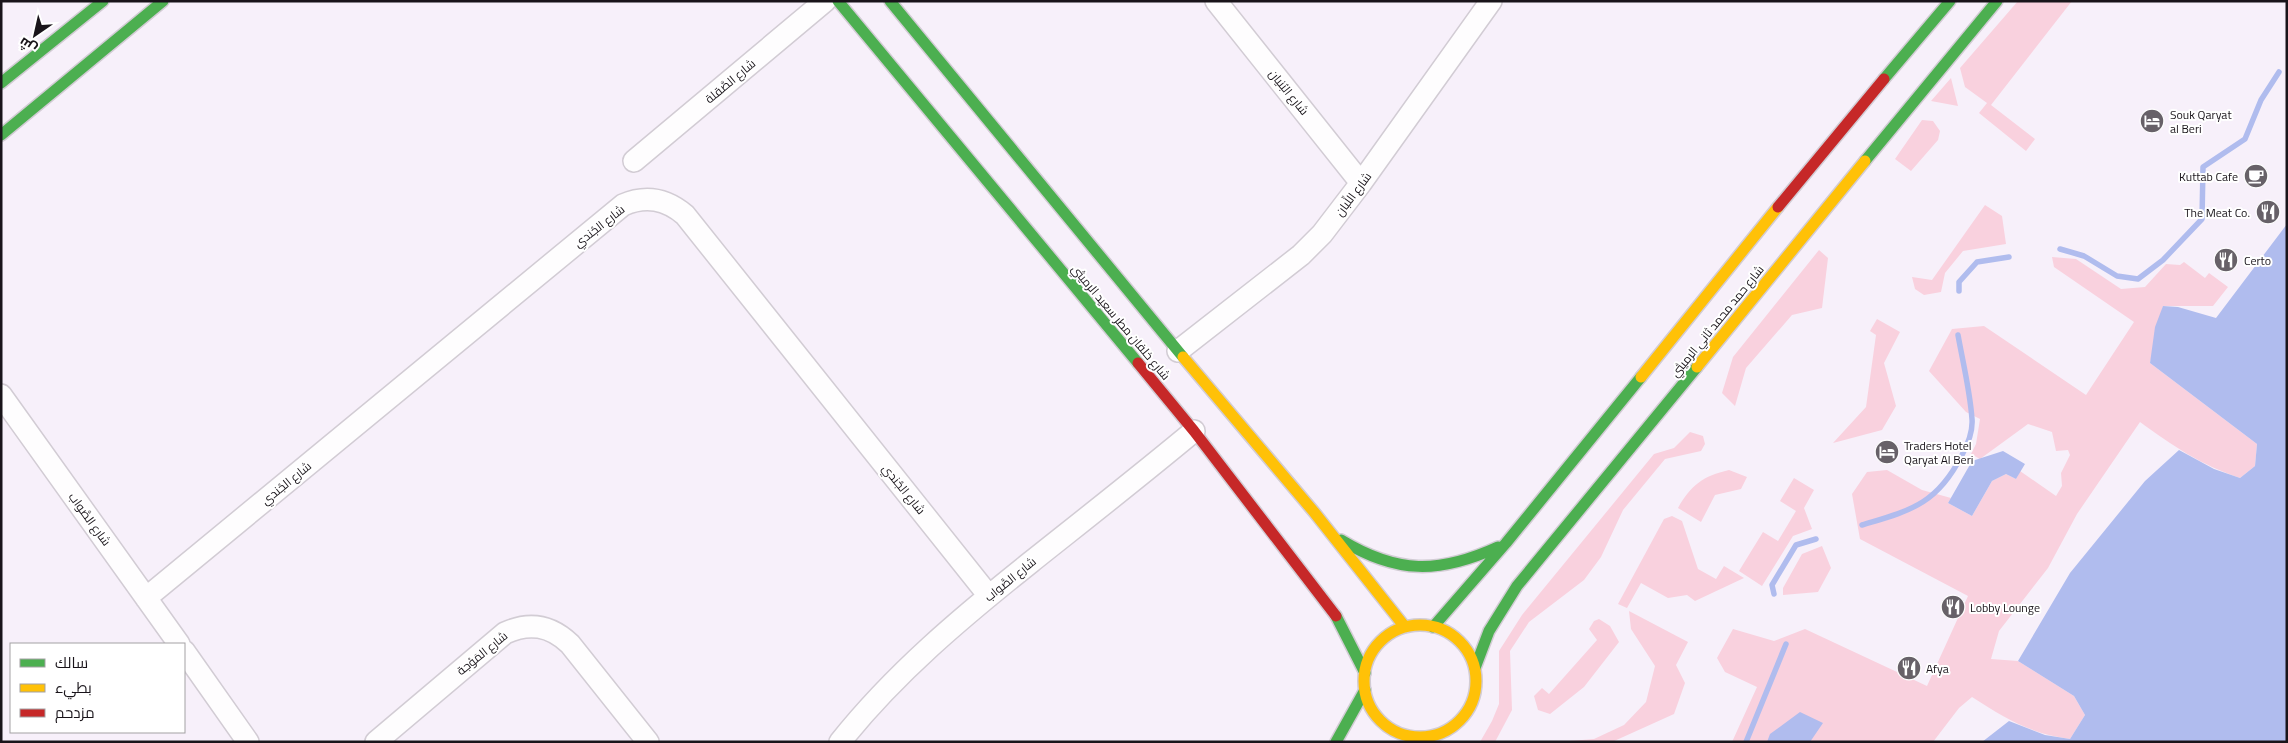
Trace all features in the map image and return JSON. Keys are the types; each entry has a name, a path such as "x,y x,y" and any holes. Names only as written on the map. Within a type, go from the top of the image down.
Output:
{"main road":[{"path":"1,83 103,1"},
{"path":"1,135 163,1"},
{"name":"شارع خلفان مطر سعيد الرميثي","path":"838,1 1194,432 1334,612 1365,673"},
{"name":"شارع خلفان مطر سعيد الرميثي","path":"890,1 1178,352 1328,531 1405,627"},
{"name":"شارع حمد محمد ثاني الرميثي","path":"1433,627 1506,543 1847,122 1950,1"},
{"name":"شارع حمد محمد ثاني الرميثي","path":"1475,668 1489,631 1516,586 1997,1"},
{"path":"1328,531 1360,553 1396,565 1425,568 1435,568 1472,560 1506,543"},
{"path":"1419,625 1447,632 1460,642 1469,654 1475,668 1476,684 1473,699 1466,714 1455,725 1441,733 1421,739 1394,730 1387,725 1370,706 1365,690 1365,673 1370,658 1378,644 1390,634 1405,627 1419,625"},
{"path":"1336,742 1365,690"}],"street":[{"name":"شارع الصَّقلة","path":"634,161 825,1"},
{"name":"شارع البُنيان","path":"1216,1 1361,184"},
{"name":"شارع اللِّبان","path":"1178,352 1301,255 1322,234 1361,184 1491,1"},
{"name":"شارع الجُندي","path":"146,598 623,205 644,198 666,202 685,215 989,596"},
{"name":"شارع الصَّواب","path":"1,395 178,643"},
{"name":"شارع الصَّواب","path":"840,742 873,702 910,664 989,596 1194,432"},
{"name":"شارع المَوْجة","path":"376,742 505,633 524,626 534,626 554,631 570,644 648,742"},
{"path":"185,652 248,742"}],"shaded area":[{"path":"2018,1 2072,1 1991,105 2035,139 2026,151 1979,113 1987,103 1965,87 1960,68"},
{"path":"1951,78 1958,106 1931,101"},
{"path":"1922,120 1933,121 1940,131 1938,140 1911,171 1895,159"},
{"path":"1985,205 2002,216 2006,244 1963,251 1945,273 1941,292 1924,295 1915,289 1912,277 1932,280"},
{"path":"1819,250 1828,258 1822,308 1792,315 1746,368 1735,406 1722,393 1733,357"},
{"path":"2052,257 2076,259 2121,289 2145,287 2166,264 2180,265 2184,262 2205,278 2209,273 2228,287 2213,306 2163,306 2150,363 2257,444 2255,466 2240,478 2226,473 2188,454 2140,422 2077,514 2048,568 1999,631 1991,659 2018,661 2074,696 2085,715 2070,739 2042,733 2018,724 1972,697 1959,708 1933,742 1732,742 1757,687 1725,672 1717,658 1733,629 1774,641 1805,629 1927,686 1968,596 1860,539 1852,494 1867,472 1887,470 1922,490 1951,498 1948,503 1972,516 1992,481 2006,474 2016,479 2020,471 2056,496 2062,486 2061,473 2070,455 2068,450 2056,451 2052,432 2028,424 1980,459 1971,454 1976,444 1980,419 1966,412 1929,371 1952,329 1984,326 2086,395 2134,322 2054,267"},
{"path":"1877,319 1900,332 1884,363 1896,406 1882,430 1833,443 1866,407 1876,335 1870,331"},
{"path":"1690,432 1703,436 1705,444 1701,451 1665,459 1623,510 1601,557 1584,580 1529,622 1510,651 1512,710 1495,742 1480,742 1499,704 1499,651 1522,615 1654,454 1674,448"},
{"path":"1729,470 1747,477 1741,489 1715,495 1701,522 1678,508 1693,487 1712,475"},
{"path":"1794,478 1814,490 1804,508 1812,529 1793,536 1762,586 1739,571 1763,532 1778,541 1796,511 1780,501"},
{"path":"1672,516 1682,521 1698,569 1716,579 1724,566 1744,578 1695,601 1687,595 1668,598 1641,583 1627,608 1618,604 1664,519"},
{"path":"1822,546 1831,568 1818,592 1783,595 1783,588 1802,554"},
{"path":"1629,611 1688,642 1676,665 1685,683 1674,714 1612,742 1558,742 1594,739 1624,725 1646,702 1655,666 1631,629"},
{"path":"1599,619 1610,626 1619,642 1584,687 1550,714 1538,710 1534,696 1542,688 1549,694 1597,640 1589,629 1594,621"}],"water":[{"path":"2287,224 2287,742 1982,742 2009,721 2045,735 2070,739 2085,715 2074,696 2018,661 2070,573 2145,481 2179,450 2214,469 2240,478 2255,466 2257,444 2150,363 2155,327 2163,306 2178,307 2216,318"},
{"path":"2003,451 2025,464 2016,479 2006,474 1992,481 1972,516 1948,503 1972,461"},
{"path":"1800,712 1823,723 1810,742 1767,742 1770,734"}],"waterway":[{"path":"2060,249 2084,256 2117,276 2138,279 2163,260 2202,219 2203,167 2245,139 2261,100 2279,72"},
{"path":"1959,291 1959,282 1977,262 2009,257"},
{"path":"1862,525 1895,515 1933,495 1953,471 1964,451 1971,433 1972,419 1958,335"},
{"path":"1774,594 1772,585 1796,545 1816,539"},
{"path":"1746,742 1786,644"}],"traffic: fast":[{"path":"1,83 103,1"},
{"path":"1,135 163,1"},
{"path":"838,1 1138,363"},
{"path":"890,1 1183,357"},
{"path":"1884,79 1950,1"},
{"path":"1865,161 1997,1"},
{"path":"1475,668 1489,631 1517,586 1697,367"},
{"path":"1433,627 1506,543 1641,377"},
{"path":"1341,540 1381,559 1418,566 1437,566 1456,562 1498,547"},
{"path":"1336,616 1365,673"},
{"path":"1336,742 1365,690"}],"traffic: slow":[{"path":"1697,367 1865,161"},
{"path":"1641,377 1778,207"},
{"path":"1183,357 1314,512 1405,627"},
{"path":"1420,625 1441,630 1459,642 1471,660 1476,681 1471,702 1459,720 1441,732 1420,737 1399,732 1381,720 1369,702 1364,681 1369,660 1381,642 1399,630 1420,625"}],"traffic: jam":[{"path":"1778,207 1884,79"},
{"path":"1138,363 1194,431 1336,616"}],"place":[{"name":"Souk Qaryat al Beri","path":"2152,121"},
{"name":"Kuttab Cafe","path":"2256,176"},
{"name":"The Meat Co.","path":"2268,212"},
{"name":"Certo","path":"2226,260"},
{"name":"Traders Hotel Qaryat Al Beri","path":"1887,452"},
{"name":"Lobby Lounge","path":"1953,607"},
{"name":"Afya","path":"1909,668"}]}
